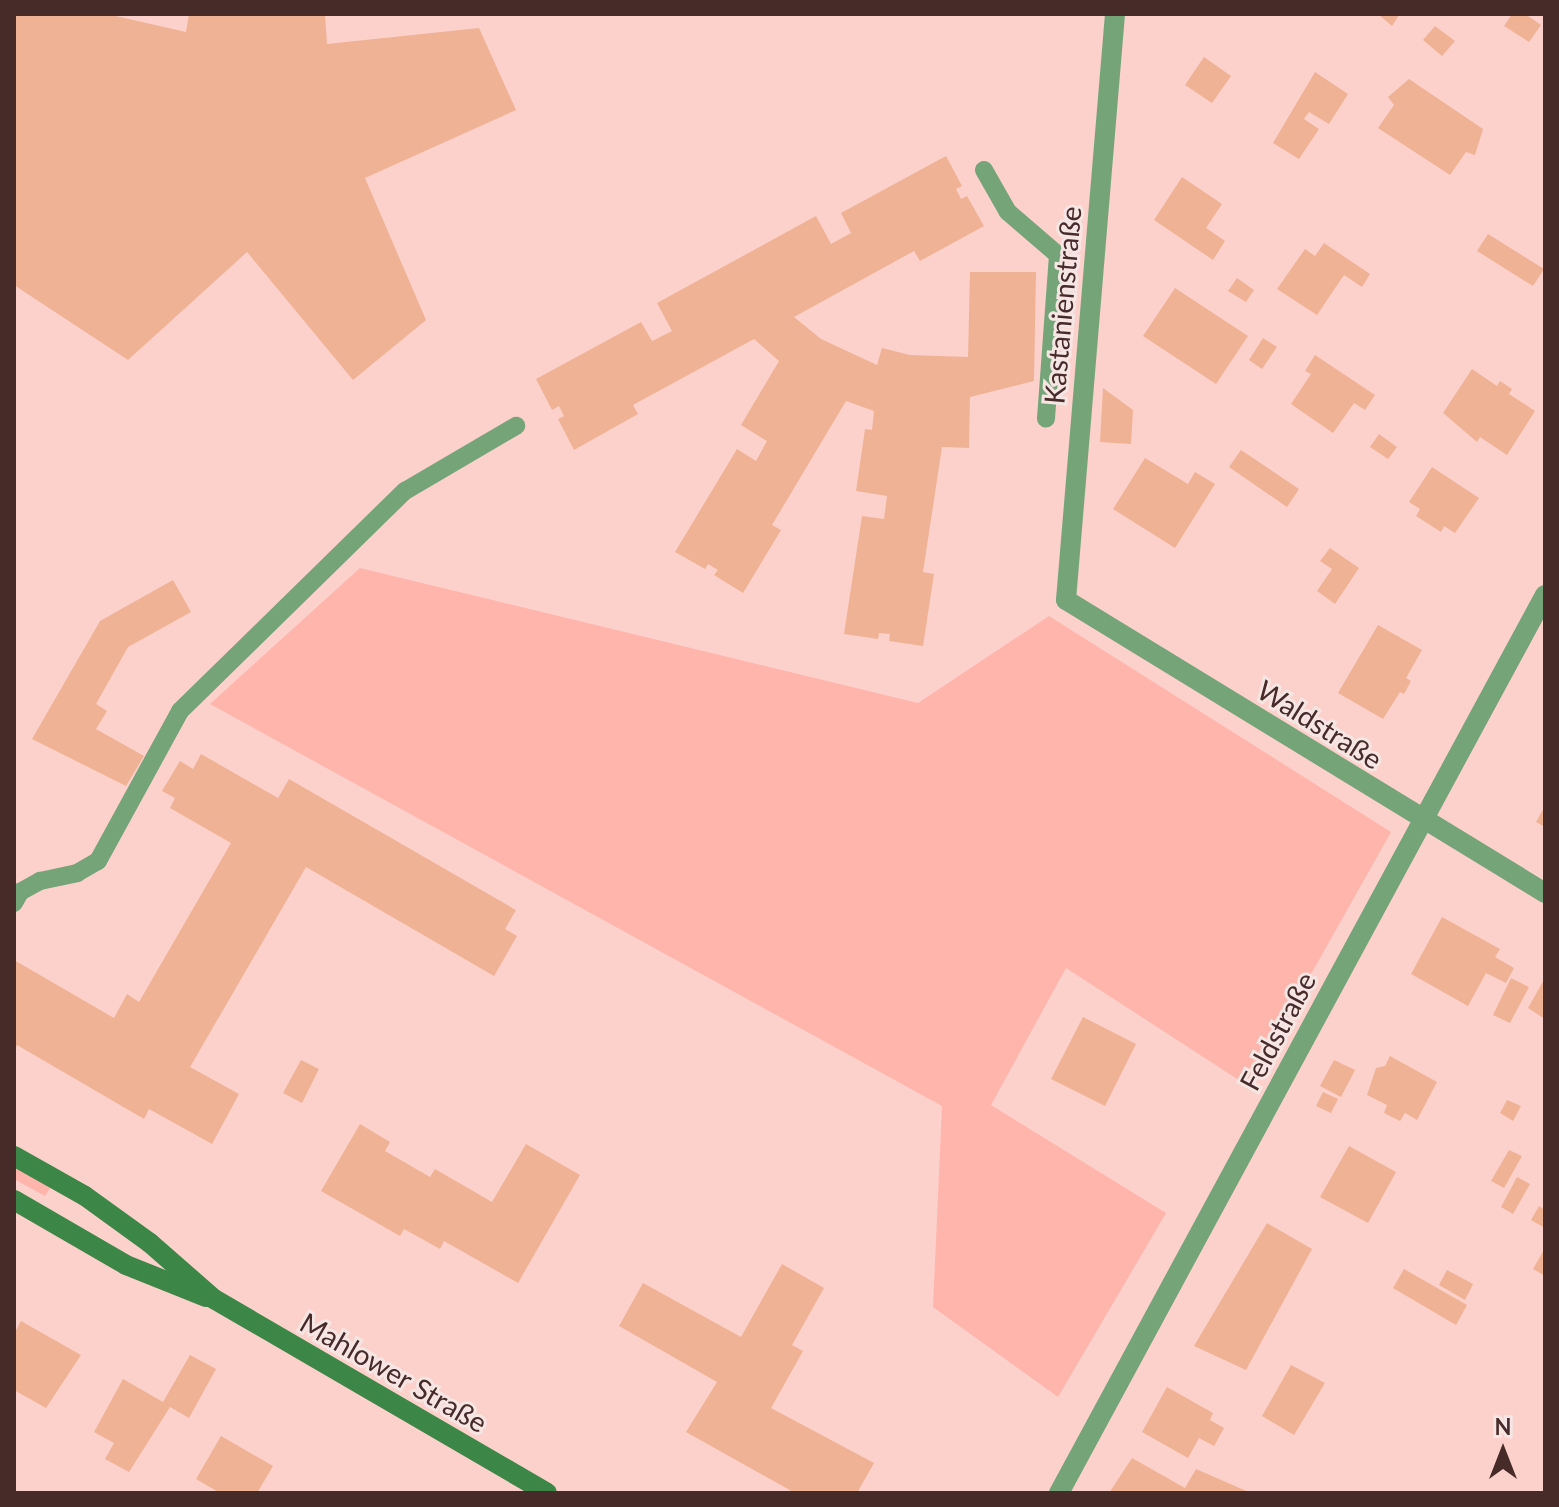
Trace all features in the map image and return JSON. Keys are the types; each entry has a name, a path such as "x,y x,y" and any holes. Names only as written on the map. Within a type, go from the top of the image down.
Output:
{"main road":[{"name":"Mahlower Straße","path":"14,1156 140,1235 214,1299"},
{"name":"Mahlower Straße","path":"14,1200 126,1265 214,1299 547,1493"}],"street":[{"name":"Kastanienstraße","path":"1066,600 1115,14"},
{"name":"Feldstraße","path":"1059,1493 1421,819 1545,595"},
{"name":"Waldstraße","path":"1066,600 1545,893"}],"lane":[{"path":"984,170 1008,212 1058,255 1046,419"},
{"path":"14,903 20,892 40,881 77,873 98,861 180,711 405,491 516,426"}],"shaded area":[{"path":"360,568 918,703 1049,616 1391,832 1248,1086 1066,968 991,1105 1166,1213 1058,1397 933,1307 942,1106 210,704"},
{"path":"14,1164 52,1185 45,1196 14,1179"}],"building":[{"path":"16,14 107,14 186,32 189,14 325,14 327,44 479,28 516,110 365,178 426,320 353,380 247,252 128,360 14,285"},
{"path":"1378,14 1397,14 1399,15 1392,26"},
{"path":"1512,14 1525,14 1541,25 1529,42 1504,26"},
{"path":"1435,26 1455,41 1442,56 1423,40"},
{"path":"1204,57 1231,76 1212,103 1185,85"},
{"path":"1315,72 1348,94 1329,124 1309,112 1304,119 1319,129 1299,159 1273,143"},
{"path":"1409,79 1483,129 1475,155 1466,152 1450,175 1378,128 1394,105 1388,97"},
{"path":"946,156 962,186 956,189 961,199 967,196 984,226 920,261 914,251 794,317 821,339 877,365 882,348 910,355 968,357 970,272 1036,272 1034,381 970,397 969,448 942,447 923,572 934,574 923,646 889,641 890,634 879,633 878,639 844,634 862,516 884,519 887,496 856,491 865,429 872,430 874,411 846,401 772,525 781,530 743,593 714,575 718,570 708,564 705,569 675,552 737,449 756,461 767,441 741,425 779,361 754,339 633,405 638,414 574,450 558,419 564,416 559,406 552,410 536,379 641,322 652,341 672,331 657,303 816,216 831,244 851,233 841,213"},
{"path":"1182,177 1222,204 1206,228 1225,241 1213,260 1154,220"},
{"path":"1488,234 1544,269 1533,286 1477,251"},
{"path":"1324,243 1370,274 1362,287 1344,275 1317,315 1277,289 1305,249 1315,256"},
{"path":"1237,278 1254,290 1246,302 1228,291"},
{"path":"1175,288 1248,336 1216,384 1143,336"},
{"path":"1263,338 1277,347 1262,369 1249,360"},
{"path":"1315,355 1375,395 1365,410 1354,403 1333,433 1291,404 1311,374 1305,371"},
{"path":"1472,369 1497,386 1500,381 1512,389 1509,394 1535,411 1507,455 1480,437 1477,442 1443,413"},
{"path":"1103,388 1133,410 1131,444 1100,442"},
{"path":"1379,434 1397,447 1388,459 1370,447"},
{"path":"1241,450 1299,489 1287,507 1229,467"},
{"path":"1145,458 1188,484 1195,472 1215,484 1175,548 1113,509"},
{"path":"1432,467 1479,498 1455,533 1444,526 1441,532 1416,516 1420,509 1409,502"},
{"path":"1330,548 1359,568 1335,604 1317,591 1332,569 1320,561"},
{"path":"173,580 191,612 128,647 96,704 107,711 96,729 144,756 126,786 32,739 100,621"},
{"path":"1378,625 1422,650 1406,678 1411,681 1404,694 1400,692 1383,719 1338,693"},
{"path":"201,754 278,798 289,779 516,910 505,929 517,936 494,976 306,867 190,1067 239,1094 212,1144 149,1109 144,1119 17,1045 14,1051 14,960 114,1018 127,994 139,1002 231,843 170,808 175,798 162,791 180,761 193,769"},
{"path":"1545,806 1545,827 1536,822"},
{"path":"1442,917 1500,949 1495,957 1514,968 1506,983 1486,973 1468,1006 1411,974"},
{"path":"1511,978 1529,987 1510,1023 1493,1015"},
{"path":"1545,978 1545,1019 1528,1008"},
{"path":"1083,1017 1136,1044 1105,1106 1051,1079"},
{"path":"1390,1056 1437,1082 1417,1120 1405,1113 1400,1121 1384,1113 1387,1105 1367,1095 1376,1068 1385,1066"},
{"path":"301,1060 319,1069 302,1103 283,1093"},
{"path":"1334,1060 1355,1070 1341,1097 1320,1086"},
{"path":"1323,1092 1338,1099 1331,1113 1316,1106"},
{"path":"1507,1100 1521,1106 1513,1121 1500,1113"},
{"path":"360,1124 390,1142 385,1151 430,1177 435,1169 492,1202 526,1144 580,1175 518,1283 444,1241 440,1249 404,1229 400,1236 321,1191"},
{"path":"1349,1146 1396,1172 1368,1223 1320,1197"},
{"path":"1509,1150 1522,1156 1504,1188 1491,1181"},
{"path":"1517,1177 1530,1184 1513,1214 1501,1207"},
{"path":"1539,1206 1545,1210 1545,1228 1531,1220"},
{"path":"1267,1223 1312,1249 1246,1370 1194,1346"},
{"path":"1545,1248 1545,1276 1533,1269"},
{"path":"782,1264 824,1288 792,1345 803,1351 771,1408 874,1463 857,1493 795,1493 686,1432 717,1382 619,1326 643,1283 741,1337"},
{"path":"1404,1269 1467,1305 1456,1325 1393,1288"},
{"path":"1447,1270 1473,1284 1465,1300 1439,1285"},
{"path":"21,1321 81,1355 46,1408 14,1390 14,1334"},
{"path":"190,1355 216,1369 189,1418 170,1407 129,1472 105,1459 114,1443 94,1432 123,1379 163,1402"},
{"path":"1291,1365 1325,1383 1294,1435 1262,1416"},
{"path":"1167,1387 1213,1413 1210,1420 1224,1428 1214,1446 1199,1438 1188,1458 1142,1432"},
{"path":"221,1436 273,1466 257,1493 220,1493 196,1479"},
{"path":"1132,1458 1185,1488 1196,1469 1251,1493 1109,1493"}]}
